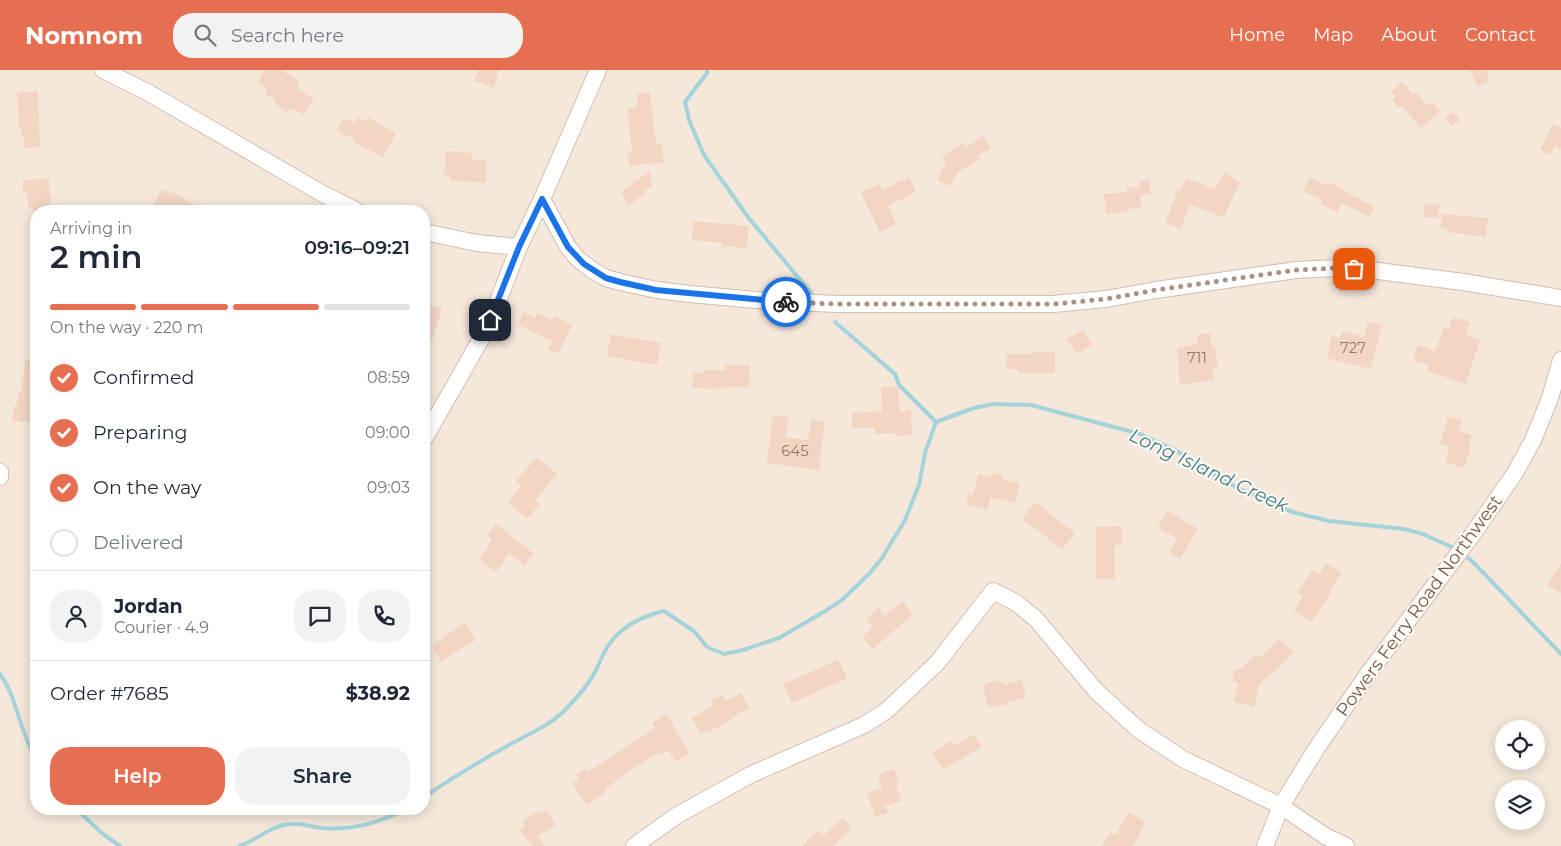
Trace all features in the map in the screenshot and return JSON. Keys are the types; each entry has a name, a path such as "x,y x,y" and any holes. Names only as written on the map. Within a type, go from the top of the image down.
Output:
{"street":[{"path":"103,70 149,93 345,205"},
{"path":"430,428 485,332 519,247 598,70"},
{"path":"542,199 568,247 578,259 592,270 606,278 620,282 656,290 690,294 767,301 838,304 1053,304 1106,299 1296,270 1338,268 1370,270 1463,282 1561,298"},
{"path":"430,233 477,243 519,247"},
{"name":"Powers Ferry Road Northwest","path":"1265,846 1281,806 1318,746 1368,674 1470,538 1515,473 1533,440 1550,398 1561,360"},
{"path":"0,472 0,477"},
{"path":"634,846 676,816 750,775 864,725 886,710 937,663 993,591 1015,602 1036,619 1096,691 1139,730 1183,759 1281,806 1325,836 1346,846"}],"shaded area":[{"path":"0,70 1561,70 1561,846 0,846"}],"building":[{"path":"265,70 281,70 300,82 296,88 314,99 304,115 290,108 287,112 274,103 276,100 265,93 267,88 258,82"},
{"path":"478,70 499,70 494,88 474,81"},
{"path":"1469,70 1486,70 1489,80 1478,86"},
{"path":"1402,82 1413,94 1416,92 1427,106 1432,102 1440,111 1421,128 1402,106 1399,108 1392,100 1396,97 1391,92"},
{"path":"38,91 40,147 24,148 24,136 21,136 21,127 19,127 17,93"},
{"path":"650,93 656,144 662,143 664,162 629,166 628,152 632,152 627,109 638,107 636,94"},
{"path":"1453,112 1460,120 1452,126 1445,118"},
{"path":"357,117 366,122 368,117 396,133 383,157 353,142 354,139 337,131 344,118 354,123"},
{"path":"1553,124 1561,128 1561,149 1555,145 1550,155 1540,149"},
{"path":"983,136 991,148 978,156 980,159 958,172 950,186 937,180 946,163 942,157 963,142 966,147"},
{"path":"446,151 472,153 472,160 487,161 486,183 450,180 450,175 444,175"},
{"path":"650,171 652,186 645,191 646,193 629,205 621,192"},
{"path":"1225,172 1240,182 1224,217 1190,205 1181,228 1165,223 1178,190 1181,191 1186,178 1215,189"},
{"path":"909,177 916,192 888,206 896,224 880,232 861,193 879,184 882,190"},
{"path":"1310,178 1327,186 1328,182 1375,207 1370,217 1342,203 1337,212 1321,204 1322,200 1303,191"},
{"path":"49,179 51,205 30,205 28,208 27,193 23,193 23,180"},
{"path":"1149,180 1151,194 1140,195 1139,181"},
{"path":"1139,187 1141,208 1128,209 1129,212 1106,214 1104,194 1127,192 1126,188"},
{"path":"162,189 170,194 172,191 194,205 154,205"},
{"path":"1425,204 1439,205 1438,218 1423,217"},
{"path":"1442,214 1488,218 1486,237 1447,232 1447,229 1440,228"},
{"path":"693,221 749,226 747,248 722,246 722,243 692,240"},
{"path":"430,305 442,309 430,346"},
{"path":"524,312 535,317 537,313 552,320 554,316 572,325 558,354 548,349 552,341 517,324"},
{"path":"1453,317 1470,322 1466,335 1480,340 1466,384 1427,371 1429,365 1413,360 1418,345 1435,351 1444,328 1449,329"},
{"path":"1368,322 1382,325 1371,369 1327,358 1332,336 1340,338 1342,331 1364,337"},
{"path":"1083,330 1092,345 1076,354 1067,339"},
{"path":"1210,333 1212,346 1215,346 1218,368 1212,369 1214,380 1180,385 1177,348 1198,344 1197,335"},
{"path":"611,334 661,343 657,365 607,356"},
{"path":"1033,352 1055,352 1055,373 1019,373 1019,369 1006,369 1006,354 1033,354"},
{"path":"25,360 30,360 30,422 12,421 14,406 17,406 18,392 22,392"},
{"path":"725,365 750,365 749,387 726,387 726,389 692,388 693,373 704,373 704,370 725,370"},
{"path":"881,387 898,387 900,411 911,410 912,435 896,436 896,433 875,434 875,428 852,428 852,413 882,411"},
{"path":"773,415 789,417 786,437 808,440 811,420 825,422 819,470 767,463"},
{"path":"1448,416 1462,420 1459,431 1472,435 1468,446 1471,446 1464,468 1445,462 1450,447 1440,444"},
{"path":"537,457 557,474 535,500 540,504 527,519 508,502 522,486 516,481"},
{"path":"992,472 1003,475 1002,479 1020,483 1015,503 990,497 987,510 966,504 969,494 973,495 978,474 991,477"},
{"path":"1035,502 1075,533 1062,549 1024,520 1024,516"},
{"path":"1168,511 1198,529 1180,559 1169,552 1177,539 1158,527"},
{"path":"496,524 533,553 524,565 509,554 496,572 479,559 492,539 487,535"},
{"path":"1122,526 1122,545 1115,545 1115,579 1096,579 1096,527"},
{"path":"1326,563 1342,573 1312,622 1294,611 1303,596 1298,593 1313,569 1319,574"},
{"path":"1561,563 1561,593 1547,585"},
{"path":"902,601 913,614 873,649 862,637 873,627 866,619 878,608 885,616"},
{"path":"465,622 476,640 441,661 432,646"},
{"path":"1280,639 1294,653 1259,685 1254,707 1234,702 1238,683 1232,681 1235,669 1239,670 1256,654 1259,658"},
{"path":"838,660 847,678 792,703 783,684"},
{"path":"1000,680 1000,682 1003,681 1004,685 1022,680 1026,697 1008,702 1008,704 988,707 983,686 986,686 985,683"},
{"path":"741,693 749,708 737,714 732,720 701,734 692,718 714,705 712,700 722,695 725,701"},
{"path":"666,714 690,753 676,762 668,750 660,755 658,753 626,773 605,790 606,792 589,804 585,802 572,784 579,779 576,775 586,768 588,772 655,728 652,723"},
{"path":"974,734 981,747 943,770 932,753 951,741 954,746"},
{"path":"894,769 899,783 896,784 901,801 885,806 888,813 875,817 867,793 882,788 878,775"},
{"path":"546,810 556,824 538,836 545,846 533,846 520,830 525,826 522,821 538,811 540,814"},
{"path":"1128,812 1146,822 1133,846 1102,846 1110,832 1116,835"},
{"path":"843,818 852,827 833,846 801,846 818,830 823,836"}],"waterway":[{"path":"707,70 707,73 685,102 689,120 704,155 748,217 811,293"},
{"path":"835,322 895,374 899,385 936,422"},
{"name":"Long Island Creek","path":"430,793 467,769 538,730 563,712 593,676 609,644 622,630 637,620 664,611 695,632 707,647 724,654 779,638 843,599 870,573 882,558 905,520 919,485 925,453 936,422 974,408 993,404 1031,405 1140,434 1175,450 1207,471 1240,489 1292,512 1329,521 1404,529 1423,534 1456,549"},
{"name":"Long Island Creek","path":"1464,555 1472,561 1561,654"},
{"name":"Long Island Creek","path":"0,674 11,694 30,748"},
{"name":"Long Island Creek","path":"82,815 103,834 120,846"},
{"name":"Long Island Creek","path":"239,846 283,825 298,824 332,829 354,827 393,815"}],"way so far":[{"path":"786,302 838,304 1053,304 1106,299 1296,270 1354,269"}],"route":[{"path":"490,320 519,247 542,199 568,247 584,264 606,278 656,290 786,302"}]}
